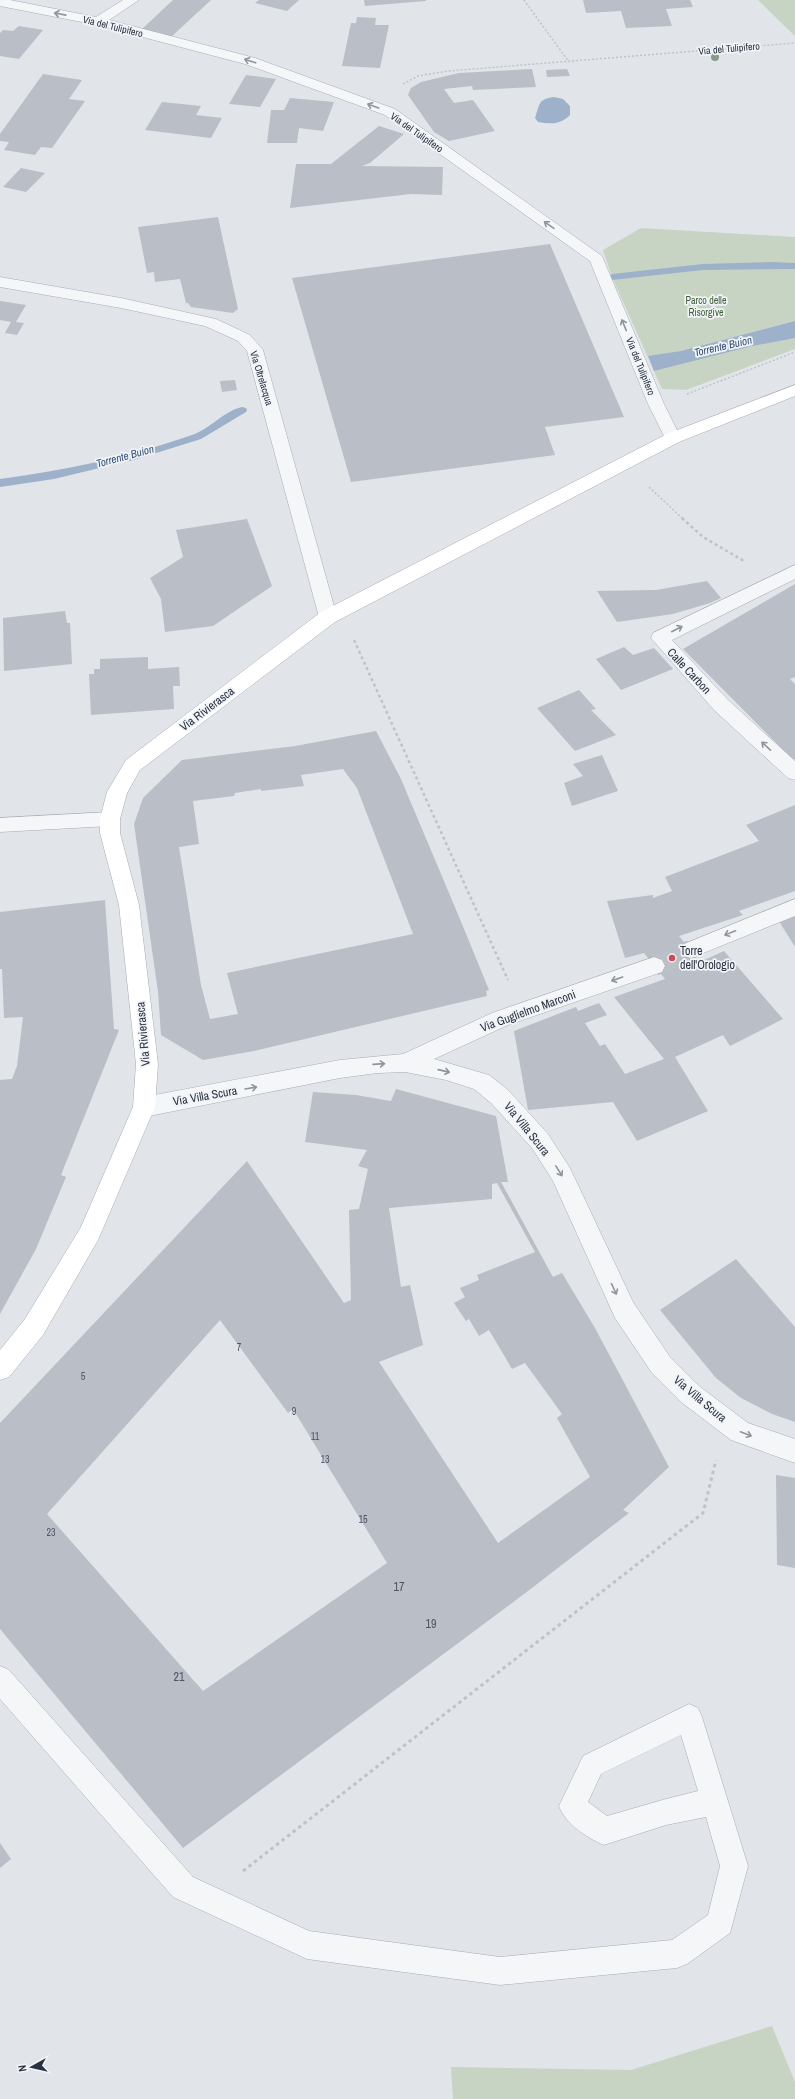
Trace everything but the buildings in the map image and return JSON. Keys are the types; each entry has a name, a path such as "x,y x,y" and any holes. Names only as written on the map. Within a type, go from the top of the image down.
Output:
{"street":[{"path":"98,21 132,0"},
{"name":"Via del Tulipifero","path":"0,2 98,21 250,61 390,112 597,259 656,404 673,438"},
{"name":"Via Oltrelacqua","path":"0,282 120,303 210,322 244,338 255,350 334,614"},
{"name":"Via Rivierasca","path":"0,1369 34,1327 90,1233 144,1107 147,1064 130,912 110,833 110,819 117,792 133,765 334,614 673,438 795,390"},
{"name":"Calle Carbon","path":"795,571 660,638 721,705 795,773"},
{"path":"691,950 795,907"},
{"name":"Via Guglielmo Marconi","path":"405,1063 500,1019 654,966"},
{"name":"Via Villa Scura","path":"144,1107 254,1087 340,1069 378,1064 405,1063 446,1071 480,1082 499,1096 540,1141 562,1175 624,1310 657,1359 690,1394 740,1432 795,1451"}],"lane":[{"path":"0,825 110,819"},
{"path":"0,1679 183,1887 307,1945 500,1971 676,1954 720,1923 734,1866 715,1801 689,1717 592,1765 572,1806 604,1830 666,1812 715,1801"}],"path":[{"path":"524,0 569,62"},
{"name":"Via del Tulipifero","path":"448,71 795,43"},
{"path":"656,404 691,393 795,352"},
{"path":"648,487 703,536 750,564"},
{"path":"334,614 511,985"},
{"path":"208,1898 703,1513 726,1421"}],"green space":[{"path":"758,0 795,0 795,36"},
{"name":"Parco delle Risorgive","path":"641,228 795,237 795,349 686,390 662,389 612,277 603,250"},
{"path":"772,2026 795,2082 795,2099 453,2099 451,2067 631,2070"}],"water":[{"path":"554,97 563,99 570,106 570,115 563,121 555,123 538,122 535,118 540,103 545,99"},
{"path":"795,321 795,338 752,346 654,371 648,356 681,351"}],"waterway":[{"path":"612,277 703,267 749,265 795,266"},
{"name":"Torrente Buion","path":"0,483 54,475 137,455 197,437 213,429 242,410"}],"tunnel":[{"path":"654,966 691,950"}],"place":[{"name":"Torre dell'Orologio","path":"672,958"}]}
